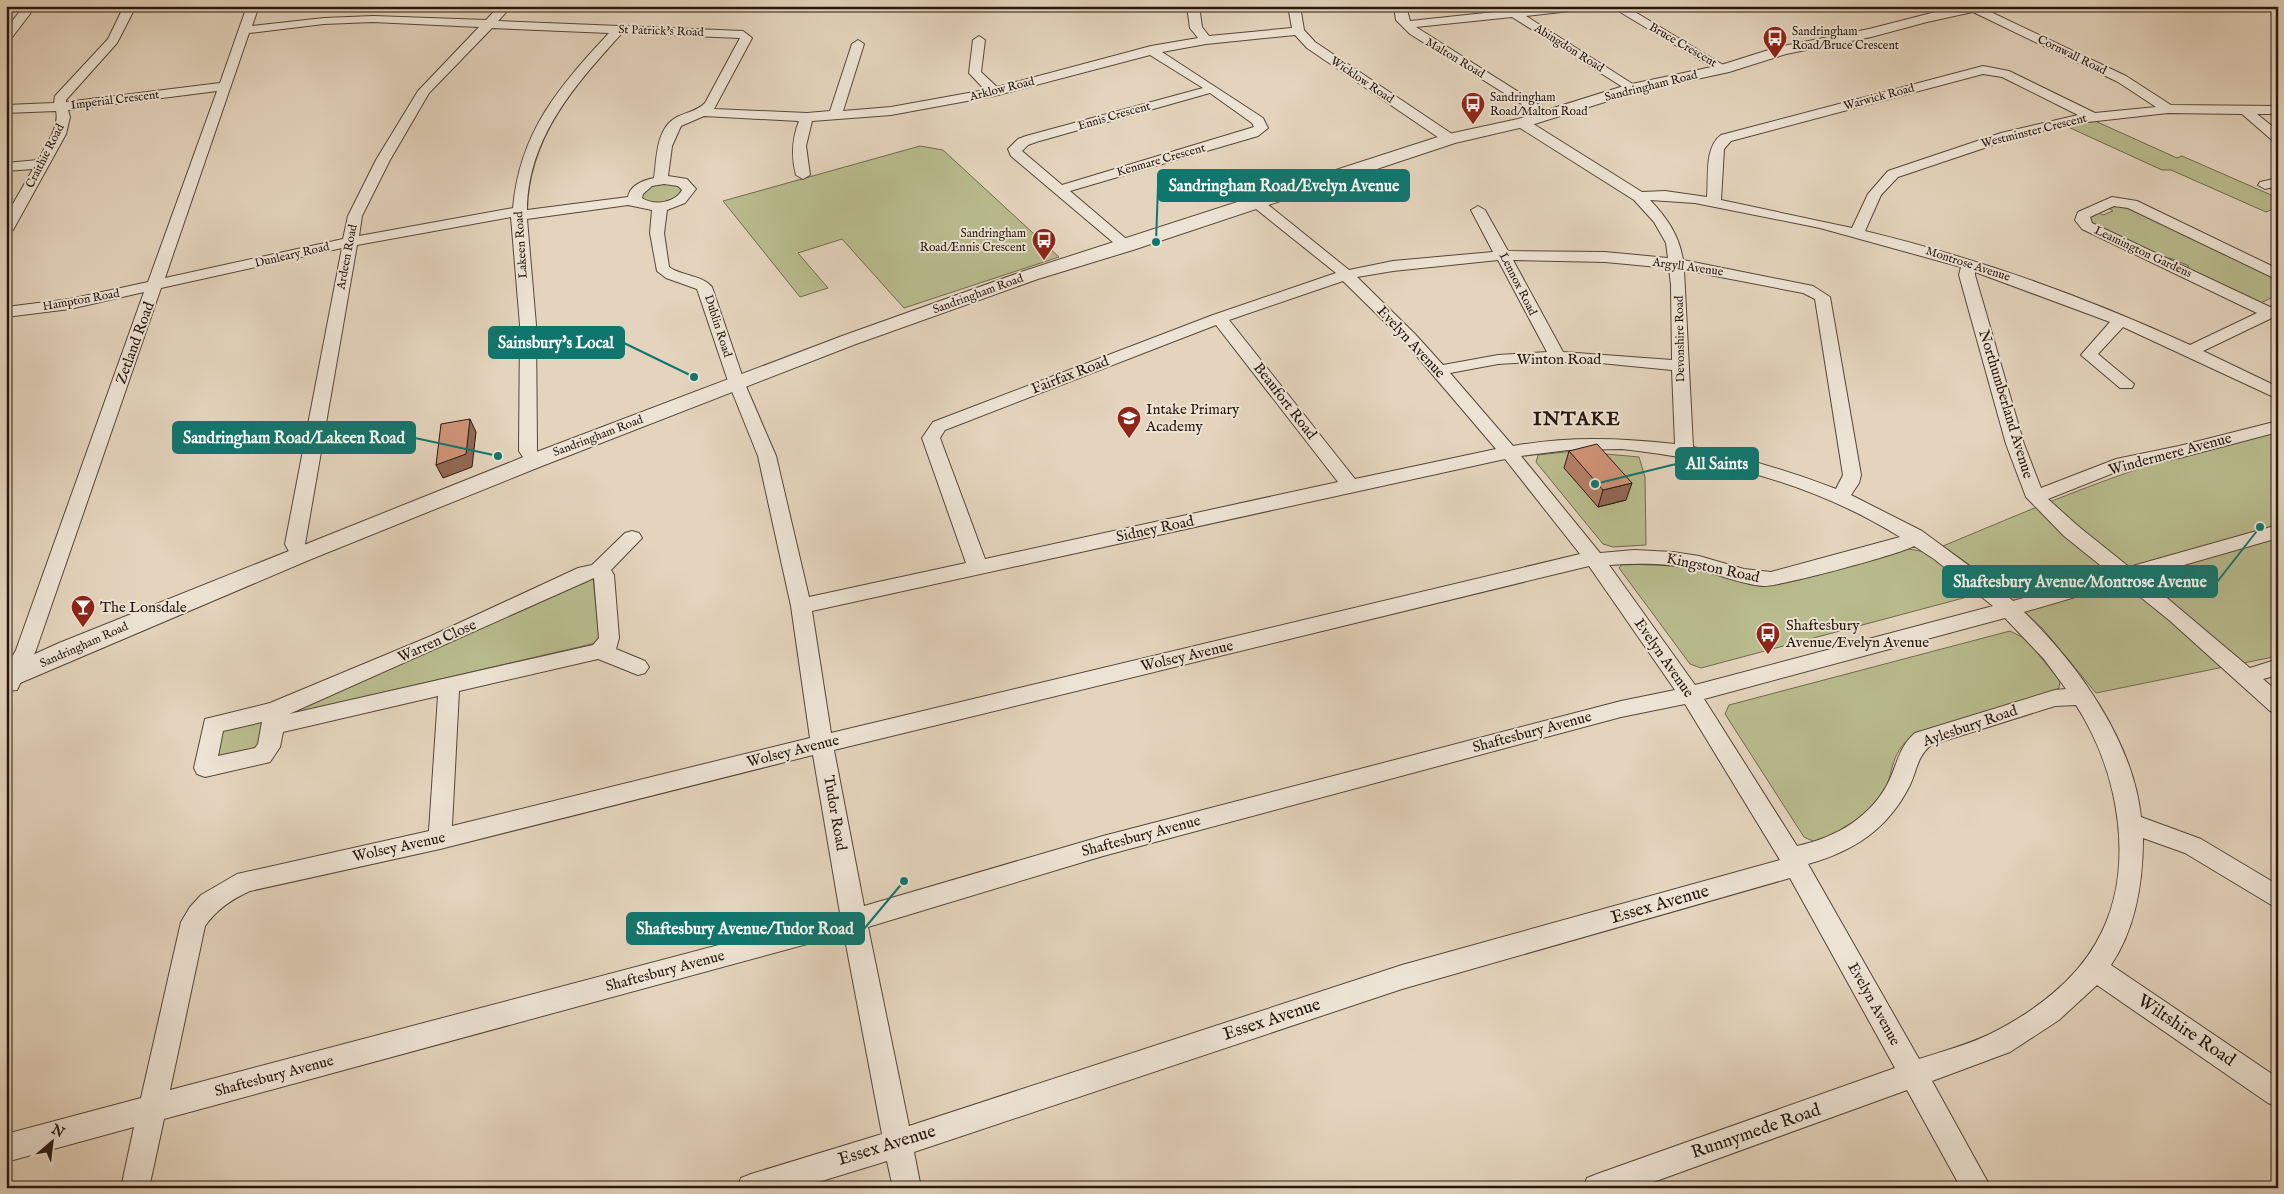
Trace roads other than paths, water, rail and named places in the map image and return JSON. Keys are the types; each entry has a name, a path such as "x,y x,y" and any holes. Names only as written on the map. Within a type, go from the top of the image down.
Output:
{"street":[{"path":"6,37 30,6"},
{"name":"Craithie Road","path":"6,230 62,126 64,117 58,100 113,40 130,6"},
{"name":"Zetland Road","path":"8,682 26,650 156,286 253,6"},
{"name":"Ardeen Road","path":"300,554 295,544 348,242 355,216 364,193 424,91 506,6"},
{"path":"1194,6 1196,28 1206,40"},
{"path":"1294,6 1298,32"},
{"path":"1400,6 1405,25 1509,10 1588,6"},
{"name":"Bruce Crescent","path":"1616,6 1724,68"},
{"name":"Sandringham Road","path":"8,682 68,650 300,554 534,461 849,340 1008,282 1126,246 1450,139 1522,123 1633,88 1724,68 1783,50 1871,34 1977,7"},
{"name":"Cornwall Road","path":"1977,7 2122,79 2168,109"},
{"name":"Abingdon Road","path":"1509,10 1633,88"},
{"name":"St Patrick's Road","path":"244,30 352,19 619,29 746,36 711,105 703,112"},
{"name":"Malton Road","path":"1405,25 1549,115"},
{"name":"Lakeen Road","path":"534,461 528,451 528,324 518,211 523,172 535,140 547,117 568,87 619,29"},
{"name":"Arklow Road","path":"703,112 732,115 807,117 892,111 994,92 1151,50 1206,40 1298,32"},
{"name":"Wicklow Road","path":"1298,32 1311,45 1450,139"},
{"path":"979,40 975,72 994,92"},
{"path":"835,116 858,44"},
{"path":"1151,50 1258,121 1261,127 1278,129"},
{"name":"Warwick Road","path":"1714,203 1717,149 1719,143 1726,138 1983,70 2005,74 2092,117"},
{"name":"Imperial Crescent","path":"6,109 61,107 224,86"},
{"name":"Ennis Crescent","path":"1016,147 1031,139 1212,89"},
{"name":"Westminster Crescent","path":"1857,232 1874,194 1893,174 2006,136 2092,117 2168,109 2278,110"},
{"path":"2244,109 2278,138"},
{"path":"662,180 671,128 677,122 703,112"},
{"path":"803,176 798,161 800,135 807,117"},
{"name":"Devonshire Road","path":"1522,123 1639,198 1650,207 1673,243 1678,264 1684,451"},
{"name":"Kenmare Crescent","path":"1059,190 1253,133 1261,127"},
{"path":"998,144 1016,147 1016,153 1126,246"},
{"path":"6,167 42,164"},
{"path":"638,196 648,183 662,180 682,182 688,189 683,198 660,206"},
{"name":"Dunleary Road","path":"156,286 348,242 518,211 628,201 638,196 660,206"},
{"name":"Montrose Avenue","path":"1639,198 1656,196 1714,203 1857,232 1969,264 2053,292 2120,319 2192,350 2278,394"},
{"name":"Leamington Gardens","path":"2273,314 2087,226 2082,220 2083,215 2112,201 2132,204 2278,275"},
{"name":"Evelyn Avenue","path":"1256,202 1346,276 1409,337 1509,452 1594,559 1690,695 1794,862 1977,1188"},
{"name":"Dublin Road","path":"660,206 657,233 662,268 674,276 697,282 704,287 737,384"},
{"name":"Lennox Road","path":"1478,210 1504,254 1558,357"},
{"name":"Argyll Avenue","path":"1346,276 1393,266 1504,254 1606,257 1678,264 1808,289 1822,297 1852,475 1850,483 1840,497"},
{"name":"Northumberland Avenue","path":"1969,264 1968,275 2015,444 2035,497 2125,576 2176,615 2278,705"},
{"name":"Fairfax Road","path":"978,568 931,438 934,431 948,422 1219,318 1346,276"},
{"name":"Hampton Road","path":"6,312 70,304 156,286"},
{"path":"2192,350 2273,314"},
{"name":"Beaufort Road","path":"1219,318 1350,485"},
{"path":"2120,319 2090,355 2126,384"},
{"name":"Winton Road","path":"1439,371 1459,365 1494,360 1558,357 1634,360 1680,366"},
{"name":"Tudor Road","path":"737,384 767,456 801,606 822,744 854,920 907,1188"},
{"name":"Windermere Avenue","path":"2035,497 2122,464 2179,452 2278,426"},
{"name":"Sidney Road","path":"801,606 1350,485 1509,452 1567,444 1592,443 1637,445 1684,451 1733,461 1779,474 1840,497 1915,536 1965,570 2010,609"},
{"name":"Shaftesbury Avenue","path":"6,1148 854,920 1113,843 1621,708 1690,695 2010,609 2278,531"},
{"name":"Kingston Road","path":"1594,559 1638,556 1659,557 1701,564 1756,579 1771,579 1904,544 1915,536"},
{"name":"Warren Close","path":"599,651 448,685 273,719 585,572 598,571 632,538"},
{"name":"Wolsey Avenue","path":"151,1109 193,922 202,908 222,892 246,881 440,839 822,744 1594,559"},
{"path":"598,571 604,575 609,638 608,645 599,651"},
{"name":"Runnymede Road","path":"1597,1188 2001,1043 2046,1016 2095,969 2115,931 2127,892 2132,856 2132,824 2111,748 2083,696 2046,646 2010,609"},
{"path":"599,651 638,667"},
{"path":"2245,677 2278,668"},
{"path":"440,839 448,685"},
{"name":"Aylesbury Road","path":"1794,862 1842,842 1868,825 1879,815 1900,781 1910,750 1922,739 2055,698 2083,696"},
{"path":"2132,824 2193,846 2278,898"},
{"name":"Essex Avenue","path":"751,1188 898,1143 1402,977 1794,862"},
{"name":"Wiltshire Road","path":"2095,969 2278,1094"},
{"path":"135,1188 151,1109"}],"place":[{"name":"Sandringham Road/Bruce Crescent","path":"1775,59"},
{"name":"Sandringham Road/Malton Road","path":"1473,125"},
{"name":"Sandringham Road/Evelyn Avenue","path":"1156,242"},
{"name":"Sandringham Road/Ennis Crescent","path":"1044,261"},
{"name":"Sainsbury's Local","path":"694,377"},
{"name":"Intake Primary Academy","path":"1129,439"},
{"name":"Sandringham Road/Lakeen Road","path":"498,456"},
{"name":"All Saints","path":"1595,484"},
{"name":"Shaftesbury Avenue/Montrose Avenue","path":"2260,527"},
{"name":"The Lonsdale","path":"83,628"},
{"name":"Shaftesbury Avenue/Evelyn Avenue","path":"1768,655"},
{"name":"Shaftesbury Avenue/Tudor Road","path":"904,881"}],"district":[{"name":"INTAKE","path":"1577,419"}]}
